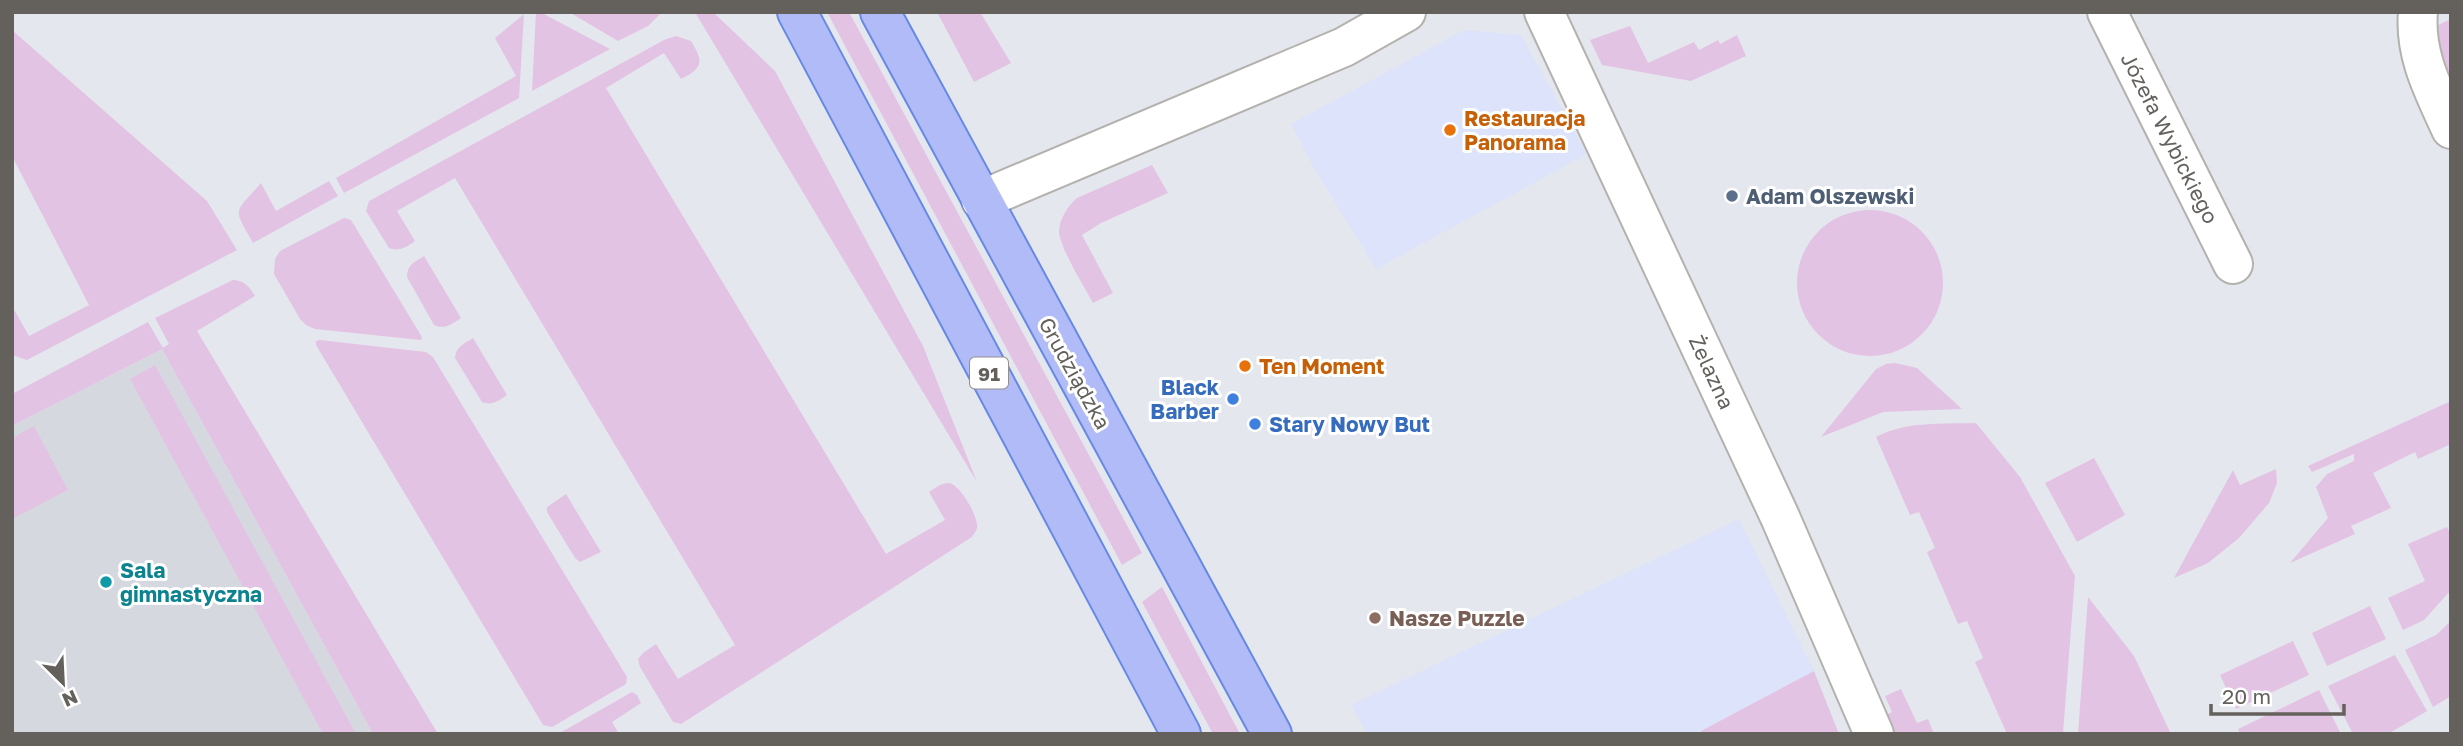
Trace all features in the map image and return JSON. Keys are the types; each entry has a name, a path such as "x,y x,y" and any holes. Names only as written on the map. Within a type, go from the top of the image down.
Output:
{"main road":[{"name":"91","path":"797,12 1174,731"},
{"name":"Grudziądzka","path":"880,12 1272,734"}],"street":[{"path":"981,200 1344,47 1406,12"},
{"name":"Żelazna","path":"1544,12 1780,517 1874,734"},
{"name":"Józefa Wybickiego","path":"2107,12 2233,264"},
{"path":"2418,12 2417,36 2423,66 2451,129"}],"shaded area":[{"path":"536,12 540,12 610,49 532,91"},
{"path":"569,12 662,12 648,26 618,41"},
{"path":"713,12 775,71 923,346 977,482 696,14"},
{"path":"827,12 849,12 1142,553 1122,565"},
{"path":"937,12 980,12 1011,63 974,82"},
{"path":"524,14 519,98 344,193 336,178 516,76 495,38"},
{"path":"2451,19 2451,90 2432,28"},
{"path":"1630,26 1648,63 1694,42 1699,50 1718,40 1720,44 1737,35 1746,56 1691,81 1602,65 1590,40"},
{"path":"12,30 207,201 237,250 27,360 12,355 12,306 29,336 89,305 12,156"},
{"path":"1464,30 1521,35 1587,154 1376,269 1315,170 1291,124"},
{"path":"676,36 691,41 695,48 699,64 694,71 681,79 664,53 606,88 886,554 945,520 929,492 943,484 953,484 958,488 972,509 977,523 972,537 681,724 673,722 640,667 638,659 656,644 678,679 735,645 455,178 397,211 415,241 403,248 389,248 366,211 369,201"},
{"path":"1152,165 1168,193 1101,223 1082,235 1113,293 1093,303 1060,239 1059,227 1062,218 1077,198"},
{"path":"329,181 338,196 253,243 239,211 261,183 276,211"},
{"path":"1870,210 1898,216 1922,231 1937,255 1943,283 1937,311 1922,335 1898,350 1870,356 1842,350 1818,335 1803,311 1797,283 1803,255 1818,231 1842,216"},
{"path":"344,218 351,220 422,337 421,340 315,329 300,319 274,274 275,259 280,251"},
{"path":"424,256 461,318 448,326 434,325 407,277 414,262"},
{"path":"233,280 246,285 255,296 197,331 438,734 373,734 162,349 12,426 12,394 148,322 163,348 169,344 155,318"},
{"path":"473,338 507,395 495,402 482,402 455,358 458,348"},
{"path":"316,341 426,352 433,357 627,677 626,684 552,727 543,725 316,345"},
{"path":"162,349 373,734 12,734 12,426"},
{"path":"1895,363 1917,368 1962,409 1883,412 1821,437 1876,369"},
{"path":"155,365 356,734 323,734 130,379"},
{"path":"2451,401 2451,444 2418,459 2415,452 2373,473 2391,508 2351,526 2355,534 2290,563 2328,518 2316,487 2327,474 2354,461 2354,454 2312,472 2308,466"},
{"path":"1976,423 2020,477 2075,576 2063,734 2007,734 1975,662 1983,658 1967,621 1958,624 1927,552 1935,548 1919,512 1910,515 1876,437 1912,426"},
{"path":"34,426 68,490 12,519 12,438"},
{"path":"2094,458 2125,515 2077,542 2045,483"},
{"path":"2276,469 2277,483 2269,503 2239,538 2208,563 2174,578 2233,470 2240,485"},
{"path":"566,494 601,552 580,562 547,512 547,507"},
{"path":"1739,519 1814,671 1695,734 1367,734 1351,705"},
{"path":"2447,527 2451,535 2451,590 2424,620 2403,630 2388,598 2425,581 2408,544"},
{"path":"1162,587 1240,734 1213,734 1142,602"},
{"path":"2088,597 2134,656 2171,734 2078,734"},
{"path":"2370,606 2386,639 2327,666 2312,633"},
{"path":"2451,621 2451,696 2433,707 2405,650 2436,635"},
{"path":"2293,641 2309,675 2236,709 2220,675"},
{"path":"2395,655 2427,711 2388,734 2353,734 2328,686"},
{"path":"1814,671 1839,734 1702,734 1701,731"},
{"path":"1901,689 1917,723 1928,719 1934,734 1892,734 1884,716 1892,712 1885,696"},
{"path":"2319,690 2341,734 2240,734 2238,729"},
{"path":"632,692 641,703 612,722 619,734 558,734"}],"place":[{"name":"Restauracja Panorama","path":"1450,130"},
{"name":"Adam Olszewski","path":"1732,196"},
{"name":"Ten Moment","path":"1245,366"},
{"name":"Black Barber","path":"1233,399"},
{"name":"Stary Nowy But","path":"1255,424"},
{"name":"Sala gimnastyczna","path":"106,582"},
{"name":"Nasze Puzzle","path":"1375,618"}]}
